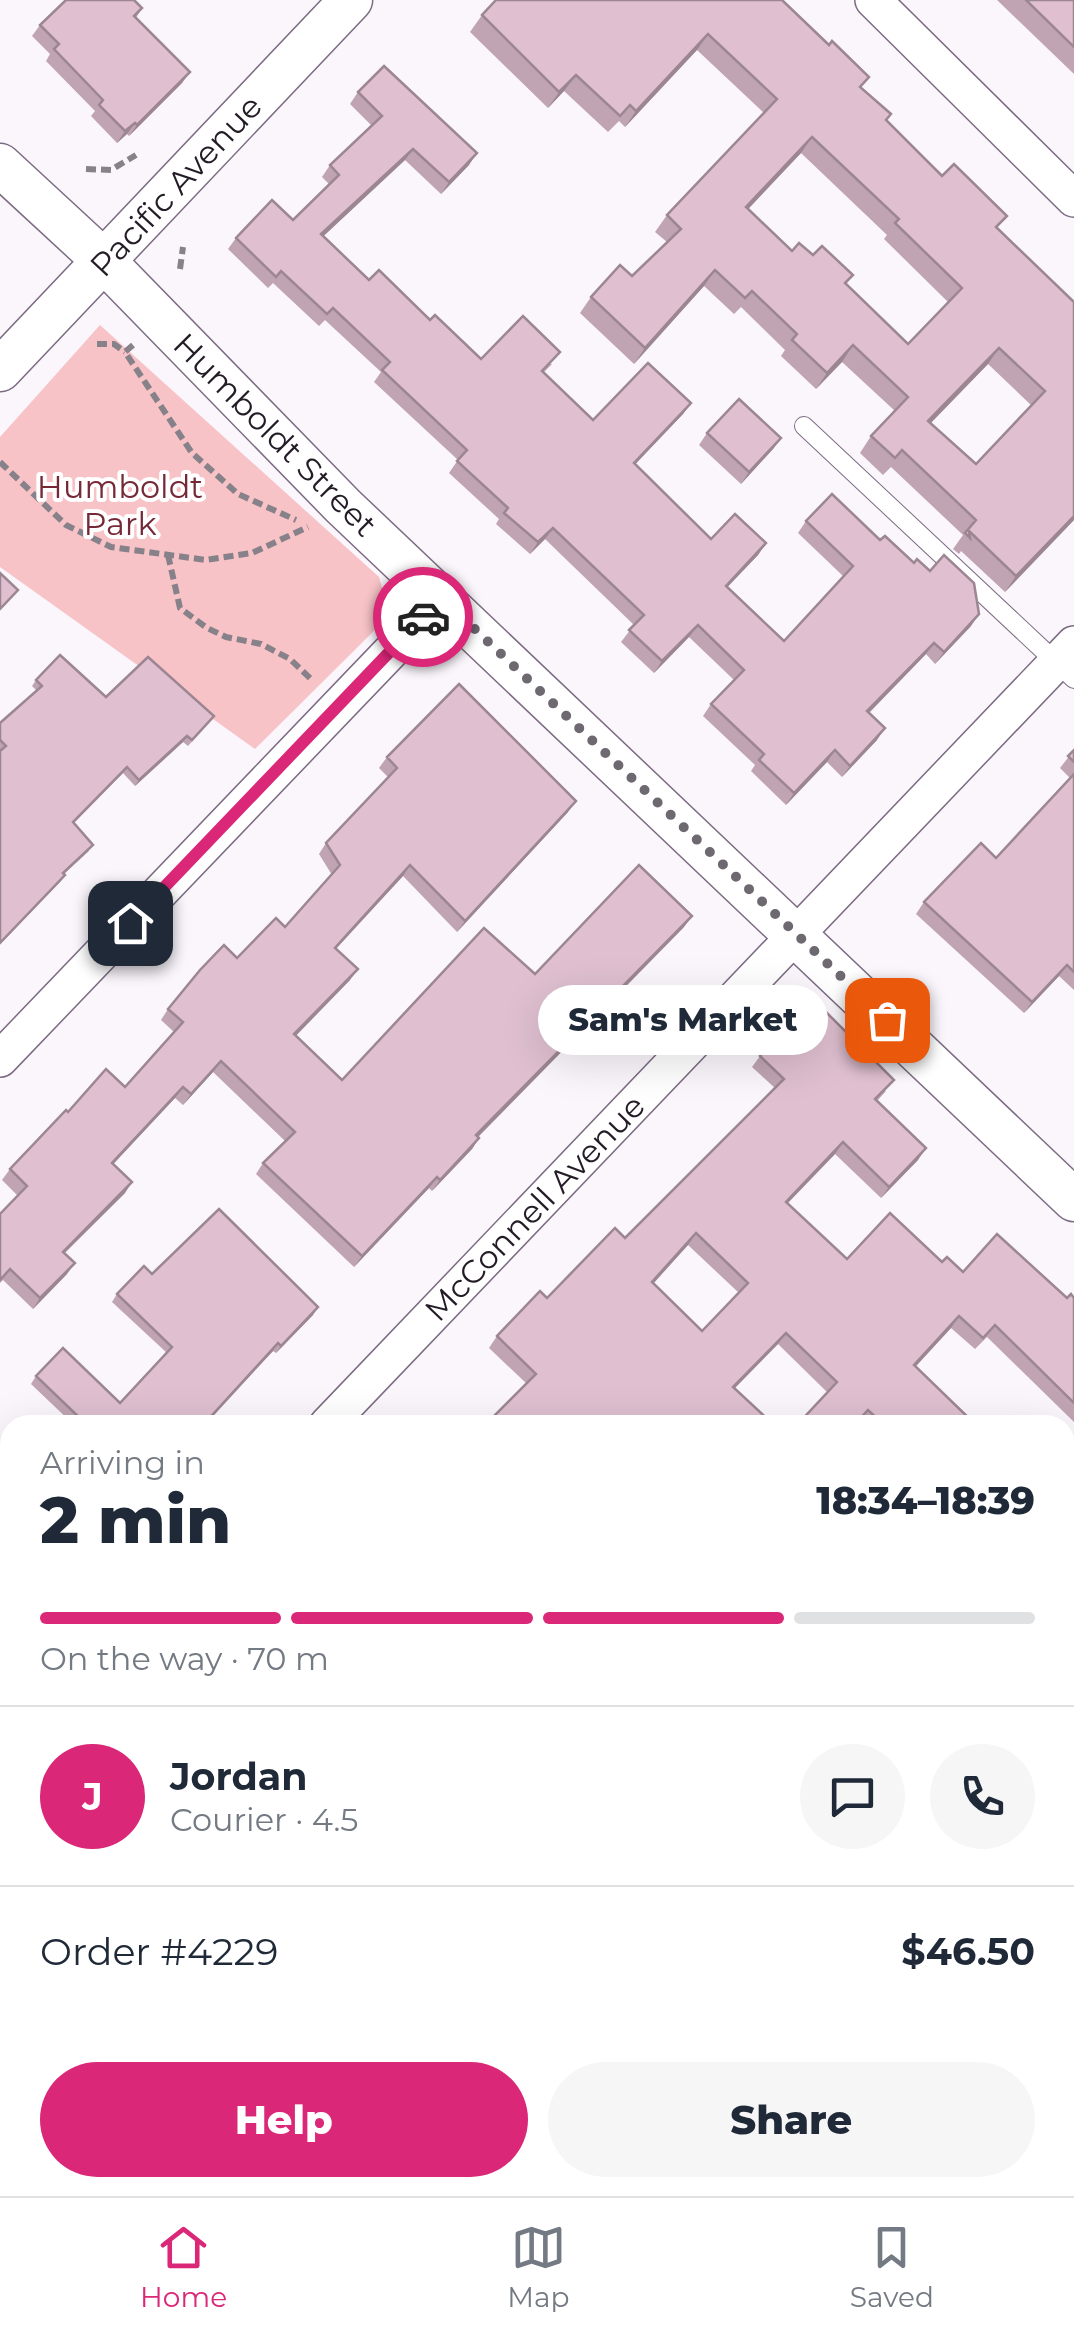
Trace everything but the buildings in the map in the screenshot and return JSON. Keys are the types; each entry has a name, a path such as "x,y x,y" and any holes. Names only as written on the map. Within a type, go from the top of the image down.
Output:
{"street":[{"name":"Pacific Avenue","path":"0,370 352,0"},
{"path":"886,5 1074,199"},
{"name":"Humboldt Street","path":"0,165 105,262 343,506 1074,1200"},
{"path":"0,1059 442,598"},
{"name":"McConnell Avenue","path":"337,1415 797,934 1068,661"}],"lane":[{"path":"804,426 1068,661"}],"path":[{"path":"86,169 111,170 136,155"},
{"path":"180,268 182,248"},
{"path":"124,352 140,340 132,332"},
{"path":"0,462 66,525 111,547 206,560 252,553 310,525 238,494 192,453 124,352 114,344 97,344"},
{"path":"168,555 180,608 226,637 261,644 290,658 338,706"}],"green space":[{"name":"Humboldt Park","path":"100,325 379,577 390,615 255,749 0,567 0,437"}],"way so far":[{"path":"423,617 442,598 887,1020"}],"place":[{"name":"Sam's Market","path":"887,1020"}],"route":[{"path":"130,923 423,617"}]}
